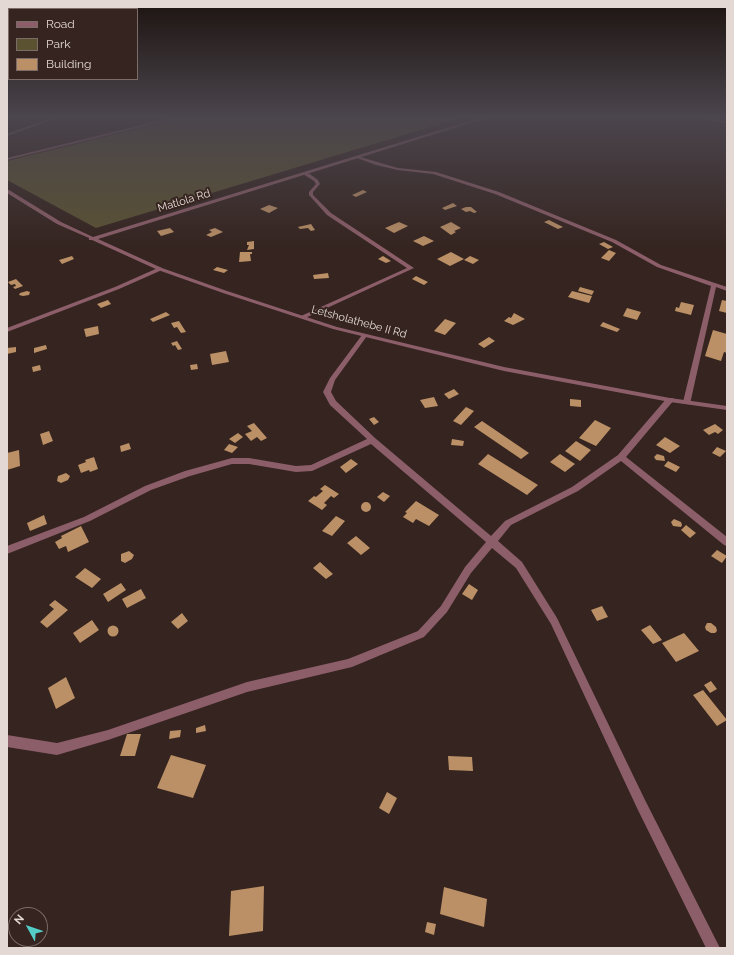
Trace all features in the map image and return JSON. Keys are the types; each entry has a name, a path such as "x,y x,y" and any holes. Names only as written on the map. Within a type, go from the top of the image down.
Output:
{"street":[{"name":"Matlola Rd","path":"91,239 344,162"},
{"path":"371,162 398,169 434,172 503,195 614,241 659,266 727,290"},
{"path":"302,317 411,268 329,214 311,196 311,192 318,184 316,180 305,173"},
{"name":"Letsholathebe II Rd","path":"7,191 59,223 91,239 160,269 302,317 364,336 504,369 670,400 727,408"},
{"path":"7,330 117,288 160,269"},
{"path":"687,402 714,285"},
{"path":"364,336 332,380 327,392 333,403 372,440 519,564 554,620 641,804 713,948"},
{"path":"7,741 57,749 108,735 247,687 348,664 421,634 444,609 468,570 491,541 508,523 575,489 621,457 670,400"},
{"path":"7,550 87,519 148,488 188,473 232,461 249,461 296,470 312,468 372,440"},
{"path":"621,457 727,542"}],"green space":[{"path":"7,162 316,162 96,228 7,180"}],"building":[{"path":"363,190 367,192 356,197 352,195"},
{"path":"453,203 457,206 445,210 442,208"},
{"path":"269,205 278,208 269,213 260,209"},
{"path":"471,207 477,212 466,212 461,209"},
{"path":"549,220 563,227 558,229 544,222"},
{"path":"399,222 408,226 394,233 385,228"},
{"path":"451,222 461,228 454,231 456,232 451,235 440,227"},
{"path":"311,224 315,230 311,231 308,228 300,229 298,227"},
{"path":"170,228 174,232 161,236 157,231"},
{"path":"215,228 223,232 211,237 206,235 212,232 209,230"},
{"path":"424,236 434,241 423,246 413,241"},
{"path":"254,241 254,249 247,250 249,245 247,245 247,242"},
{"path":"604,242 613,247 608,249 599,244"},
{"path":"609,250 616,253 609,261 601,258"},
{"path":"240,252 252,252 252,254 250,254 251,261 239,262"},
{"path":"451,252 464,259 450,266 437,259"},
{"path":"72,256 74,259 62,264 59,260"},
{"path":"383,256 391,261 386,263 378,259"},
{"path":"470,256 479,260 473,264 464,260"},
{"path":"217,267 228,270 224,273 213,270"},
{"path":"328,273 329,278 314,279 313,275"},
{"path":"416,276 428,282 424,285 412,279"},
{"path":"16,279 23,286 15,289 13,287 16,286 15,284 11,285 8,282"},
{"path":"580,287 594,291 592,295 578,291"},
{"path":"27,291 30,292 29,295 19,295 20,293"},
{"path":"572,291 592,296 589,303 568,297"},
{"path":"108,300 111,304 101,308 97,304"},
{"path":"722,300 727,301 727,313 719,311"},
{"path":"681,302 694,305 691,315 675,311 676,307 679,308"},
{"path":"627,308 641,312 637,320 623,316"},
{"path":"166,312 170,315 153,322 150,319"},
{"path":"514,313 525,319 513,325 504,321 509,317 511,318"},
{"path":"445,319 456,323 445,335 434,331"},
{"path":"179,321 186,332 181,333 177,327 174,328 171,323"},
{"path":"603,322 620,329 617,332 600,326"},
{"path":"98,326 99,334 86,337 84,329"},
{"path":"713,330 727,334 727,353 724,352 721,361 705,356"},
{"path":"489,337 495,341 484,348 478,344"},
{"path":"177,341 182,349 178,350 175,345 173,346 171,343"},
{"path":"46,345 47,349 34,353 34,348"},
{"path":"16,347 16,352 7,354 7,348"},
{"path":"226,351 229,362 212,365 210,354"},
{"path":"197,364 198,369 191,370 190,365"},
{"path":"40,365 41,370 33,372 32,367"},
{"path":"454,389 459,394 449,399 444,394"},
{"path":"434,397 438,406 425,408 420,400"},
{"path":"570,399 581,400 581,407 570,406"},
{"path":"466,407 474,411 461,425 453,421"},
{"path":"374,417 379,422 374,425 369,419"},
{"path":"595,420 611,428 596,446 579,438"},
{"path":"482,421 529,453 521,459 474,427"},
{"path":"254,423 267,438 261,441 257,437 251,441 245,434 252,431 247,426"},
{"path":"715,424 723,430 718,434 715,432 709,435 703,430"},
{"path":"49,431 53,441 43,445 40,434"},
{"path":"238,433 243,437 235,443 229,439"},
{"path":"665,437 680,446 670,453 656,445"},
{"path":"452,439 464,441 463,446 451,445"},
{"path":"576,441 591,450 580,461 565,451"},
{"path":"129,443 131,449 121,452 120,446"},
{"path":"229,444 238,447 232,453 224,450"},
{"path":"717,447 726,451 720,457 712,453"},
{"path":"19,450 20,466 7,470 7,453"},
{"path":"488,454 538,485 527,495 478,464"},
{"path":"560,454 575,464 565,472 550,462"},
{"path":"657,454 664,456 665,461 656,460 654,457"},
{"path":"94,457 98,469 81,473 78,465 86,462 85,460"},
{"path":"351,459 358,464 346,473 340,467"},
{"path":"668,461 680,467 676,472 664,466"},
{"path":"66,473 70,476 68,480 61,483 57,481 58,476"},
{"path":"325,485 339,494 334,498 331,496 324,503 327,505 322,510 308,501 323,491 320,489"},
{"path":"383,492 390,496 384,502 377,497"},
{"path":"416,501 439,515 429,526 416,519 413,523 403,517 407,513 405,512"},
{"path":"364,502 368,502 371,507 368,512 364,512 361,509 361,505"},
{"path":"44,515 47,524 30,531 27,523"},
{"path":"336,516 345,521 332,536 322,531"},
{"path":"674,519 681,522 681,527 673,526 671,522"},
{"path":"686,525 696,533 690,538 681,530"},
{"path":"81,526 89,542 68,552 66,546 59,549 55,542 62,538 61,536"},
{"path":"356,536 370,548 361,555 347,543"},
{"path":"717,550 727,556 722,563 711,556"},
{"path":"129,551 134,555 132,559 125,563 121,561 121,554"},
{"path":"320,562 333,574 326,579 313,568"},
{"path":"85,568 101,579 92,588 75,577"},
{"path":"121,583 126,590 108,602 103,594"},
{"path":"469,584 478,590 472,600 462,594"},
{"path":"141,589 146,598 127,608 122,599"},
{"path":"55,600 68,610 47,628 40,622 54,609 49,605"},
{"path":"602,606 608,617 597,621 591,610"},
{"path":"182,613 188,621 178,629 171,622"},
{"path":"92,620 99,630 80,643 73,633"},
{"path":"707,623 711,623 716,627 717,631 715,633 711,633 706,630 705,627"},
{"path":"113,625 117,627 119,631 117,635 113,637 109,635 107,631 109,627"},
{"path":"650,625 662,640 653,644 641,630"},
{"path":"684,633 699,651 676,662 662,643"},
{"path":"66,677 75,698 56,709 48,688"},
{"path":"711,681 717,689 710,693 704,685"},
{"path":"703,690 727,720 717,726 693,695"},
{"path":"205,725 206,731 196,733 196,728"},
{"path":"181,730 180,737 169,739 170,731"},
{"path":"127,734 141,734 135,756 120,756"},
{"path":"171,755 206,765 193,798 157,788"},
{"path":"448,756 472,757 473,771 449,770"},
{"path":"387,792 397,798 389,814 379,808"},
{"path":"264,886 263,931 229,936 231,891"},
{"path":"444,887 487,899 484,927 440,914"},
{"path":"427,922 436,924 434,935 425,932"}]}
